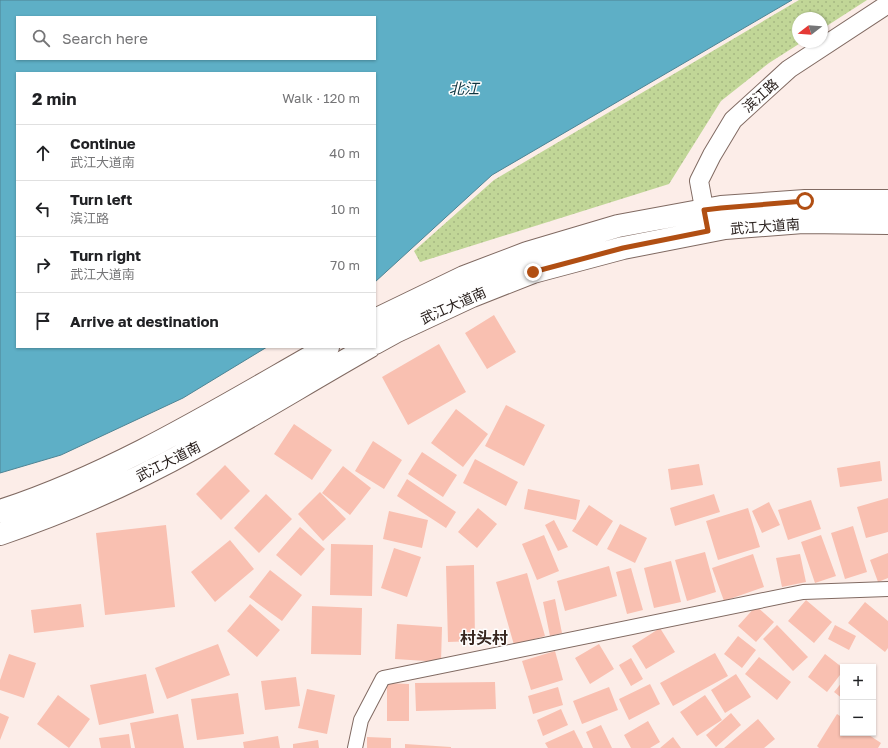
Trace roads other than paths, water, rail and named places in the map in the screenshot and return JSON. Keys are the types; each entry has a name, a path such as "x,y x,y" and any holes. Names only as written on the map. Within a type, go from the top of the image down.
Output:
{"main road":[{"name":"武江大道南","path":"376,342 394,332 472,296 533,272 623,248 706,221 721,208 805,201 888,201"},
{"name":"武江大道南","path":"376,320 464,276 527,253 618,226 706,221 725,228 803,222 888,223"},
{"name":"武江大道南","path":"0,511 28,502 104,471 185,428 326,348"},
{"name":"武江大道南","path":"0,534 35,522 112,490 195,448 367,348"}],"street":[{"name":"滨江路","path":"706,221 699,181 732,120 789,69 888,4"},
{"path":"355,748 361,720 383,678 803,592 888,589"}],"water":[{"name":"北江","path":"0,0 792,0 492,175 376,281 376,72 16,72 16,348 265,348 183,398 61,455 0,473"}],"district":[{"name":"村头村","path":"484,638"}]}
